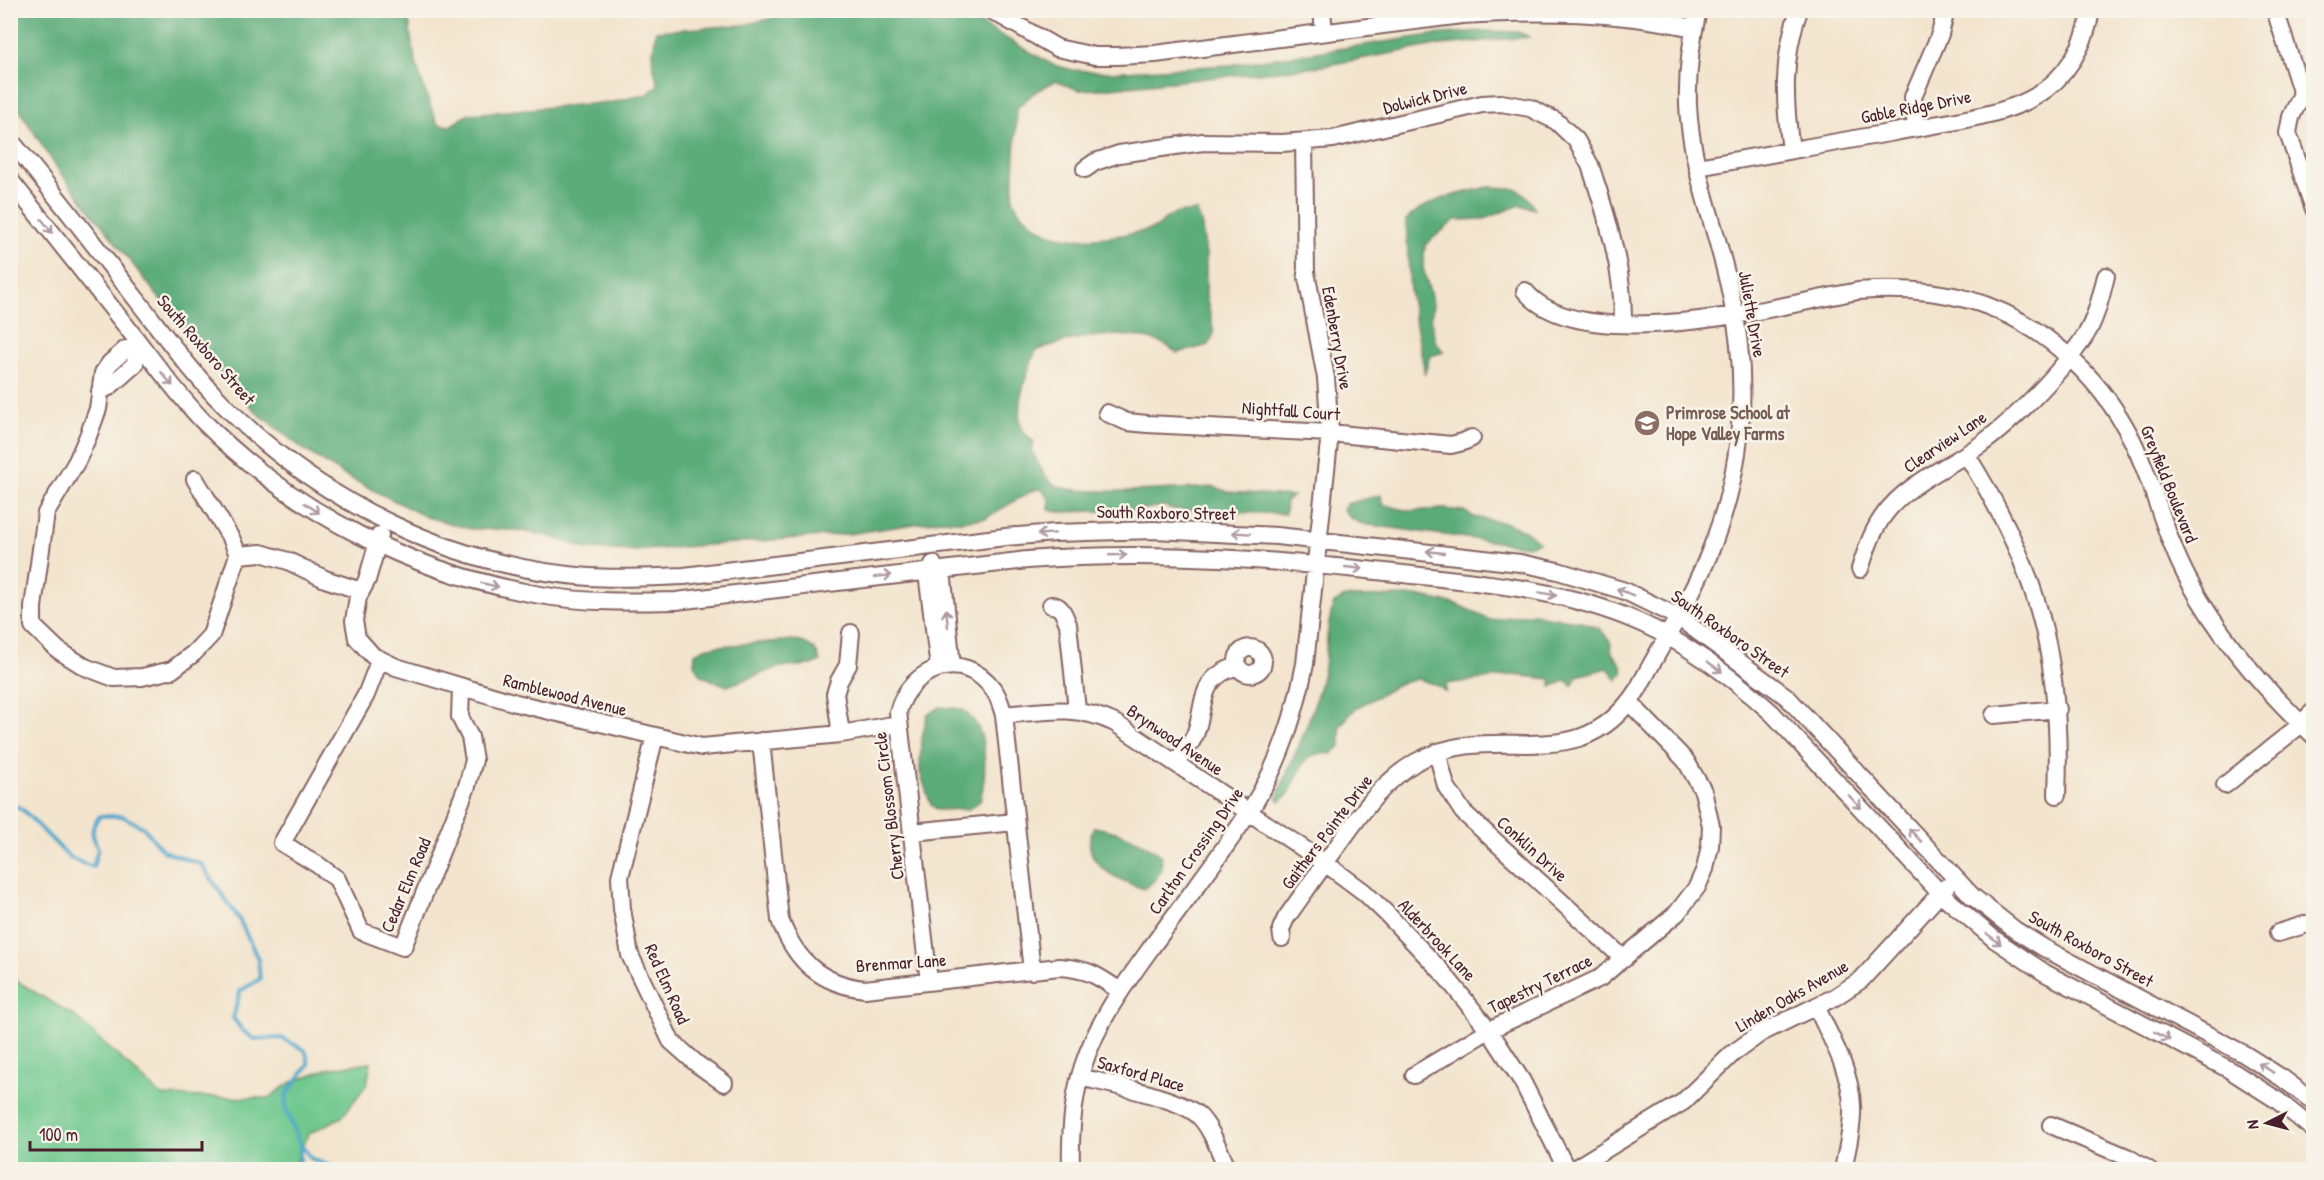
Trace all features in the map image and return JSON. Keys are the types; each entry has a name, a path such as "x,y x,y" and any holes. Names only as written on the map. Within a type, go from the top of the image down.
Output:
{"street":[{"path":"991,10 1009,16 1057,48 1095,56 1155,54 1462,15 1516,12 1570,12 1629,16 1694,28"},
{"path":"1322,10 1324,32"},
{"name":"Juliette Drive","path":"1678,617 1713,544 1727,504 1739,451 1743,394 1742,361 1731,295 1697,166 1688,104 1694,28 1698,10"},
{"path":"1791,150 1785,103 1785,78 1787,54 1799,10"},
{"path":"1916,128 1913,97 1940,34 1946,10"},
{"name":"Gable Ridge Drive","path":"1697,166 2003,111 2037,96 2058,78 2075,56 2084,39 2091,10"},
{"path":"2275,10 2308,96 2291,117 2288,133 2313,209"},
{"name":"Dolwick Drive","path":"1085,169 1095,162 1119,154 1203,142 1304,142 1358,134 1482,104 1513,104 1540,112 1568,132 1583,151 1590,165 1620,275 1623,324"},
{"name":"South Roxboro Street","path":"10,140 172,346 224,405 274,451 309,477 385,521 457,550 547,572 589,577 684,576 1005,537 1106,531 1216,532 1318,540 1520,563 1558,571 1624,591 1678,617 1787,697 1972,896 2027,938 2244,1054 2282,1078 2313,1102"},
{"name":"Edenberry Drive","path":"1304,142 1306,272 1326,378 1330,433 1318,540"},
{"name":"South Roxboro Street","path":"10,180 139,350 202,420 228,444 289,492 332,521 376,545 445,573 485,584 541,595 586,600 676,601 1056,558 1131,555 1209,556 1316,564 1463,580 1557,596 1604,609 1666,635 1711,663 1748,692 1772,713 1940,893 1994,939 2036,967 2230,1070 2277,1100 2313,1130"},
{"name":"Clearview Lane","path":"1860,569 1878,524 1896,500 2004,426 2068,357 2085,336 2094,316 2106,276"},
{"name":"Greyfield Boulevard","path":"1525,291 1539,304 1568,316 1623,324 1681,322 1858,291 1916,290 1971,300 2000,311 2031,329 2068,357 2093,382 2125,425 2140,456 2172,547 2220,633 2254,674 2307,730"},
{"path":"139,350 135,364 109,387 100,391 98,409 77,461 46,513 33,607 33,626 58,650 85,666 114,678 142,677 172,670 194,653 211,634 238,555 232,540 195,479"},
{"name":"Nightfall Court","path":"1107,413 1126,422 1147,424 1330,433 1450,445 1472,438"},
{"path":"1966,454 2005,519 2030,579 2048,642 2058,709 2057,795"},
{"name":"Ramblewood Avenue","path":"385,521 361,591 354,621 357,638 373,656 380,659 461,688 586,721 702,747 841,734 898,724"},
{"name":"Carlton Crossing Drive","path":"1071,1170 1072,1119 1080,1077 1095,1034 1120,991 1249,812 1275,766 1286,738 1298,700 1305,664 1318,540"},
{"path":"931,546 934,572 943,580 945,667 962,667 983,678 995,691 1004,715 1032,971"},
{"path":"238,555 261,553 361,591"},
{"path":"1051,605 1058,606 1068,624 1077,710"},
{"name":"Gaithers Pointe Drive","path":"1282,938 1282,924 1381,788 1417,762 1437,753 1472,744 1494,742 1549,744 1567,742 1584,737 1601,728 1629,702 1678,617"},
{"path":"841,734 835,694 848,665 851,633"},
{"name":"Cedar Elm Road","path":"380,659 366,695 282,843 337,879 361,931 403,947 467,786 474,760 470,736 460,717 461,688"},
{"path":"1176,763 1197,730 1201,702 1207,689 1222,673 1238,666"},
{"name":"Cherry Blossom Circle","path":"929,982 898,724 900,703 910,685 922,674 945,667"},
{"name":"Tapestry Terrace","path":"1414,1075 1489,1030 1600,978 1677,913 1690,898 1705,869 1710,846 1711,826 1708,807 1696,775 1679,753 1629,702"},
{"name":"Brynwood Avenue","path":"1004,715 1057,709 1077,710 1115,723 1249,812"},
{"path":"1994,715 2058,709"},
{"path":"2225,785 2307,730 2313,711"},
{"name":"Red Elm Road","path":"655,736 620,877 622,909 630,955 671,1041 697,1064 724,1083"},
{"name":"Brenmar Lane","path":"761,741 780,920 794,950 811,969 820,975 853,987 877,988 1059,967 1081,968 1097,975 1120,991"},
{"name":"Conklin Drive","path":"1437,753 1446,786 1463,812 1624,959"},
{"name":"Alderbrook Lane","path":"1249,812 1364,892 1443,973 1489,1030 1522,1082 1568,1170"},
{"path":"912,832 1015,822"},
{"name":"Linden Oaks Avenue","path":"1572,1170 1674,1108 1732,1054 1761,1033 1845,992 1861,980 1955,878"},
{"path":"2278,933 2313,922"},
{"path":"1816,1006 1844,1069 1852,1098 1852,1117 1843,1170"},
{"name":"Saxford Place","path":"1080,1077 1172,1101 1192,1110 1205,1123 1228,1170"},
{"path":"2051,1125 2127,1157 2148,1170"}],"green space":[{"path":"11,10 409,11 411,40 427,97 438,124 450,126 469,114 613,102 648,94 658,85 652,60 656,31 744,25 800,11 959,11 1053,65 1073,70 1109,72 1229,65 1431,35 1482,31 1518,32 1529,37 1431,46 1317,67 1101,89 1079,90 1055,81 1035,92 1017,108 1013,199 1024,216 1042,229 1054,235 1076,238 1119,235 1145,231 1157,227 1168,217 1197,211 1206,255 1206,295 1214,333 1209,345 1178,353 1157,341 1112,335 1080,338 1036,351 1022,391 1019,413 1024,432 1034,442 1032,451 1044,474 1055,485 1084,491 1214,487 1229,492 1293,496 1286,501 1285,514 1177,510 1163,506 1139,510 1059,512 1049,510 1049,499 1042,489 1033,490 986,518 941,520 848,534 633,551 587,549 545,535 516,530 471,529 426,517 344,475 303,449 257,413 204,355 57,168 11,97"},
{"path":"1489,187 1517,189 1526,195 1535,209 1520,205 1484,219 1455,220 1425,245 1423,268 1433,304 1431,319 1435,341 1444,352 1430,356 1425,374 1410,292 1406,220 1434,202"},
{"path":"1381,495 1382,504 1408,511 1444,509 1464,511 1473,517 1507,523 1529,533 1539,542 1527,546 1362,524 1350,518 1343,509 1346,504"},
{"path":"1416,596 1456,604 1490,620 1535,613 1547,617 1580,621 1600,629 1610,641 1612,653 1622,666 1623,673 1617,680 1608,668 1577,676 1572,686 1567,680 1551,687 1551,679 1513,675 1446,684 1446,692 1436,685 1418,679 1401,683 1356,708 1340,726 1340,747 1331,754 1310,757 1304,763 1292,788 1280,801 1277,797 1315,702 1325,663 1329,621 1334,603 1345,597"},
{"path":"793,640 810,646 820,661 812,665 780,667 727,686 702,676 694,664 695,653 707,647"},
{"path":"940,707 962,709 975,722 982,740 985,761 982,792 980,801 969,809 938,810 931,805 920,772 921,743 927,715"},
{"path":"1094,827 1129,837 1161,855 1161,866 1156,879 1144,889 1123,881 1102,868 1091,851 1090,840"},
{"path":"10,977 73,1015 162,1096 268,1098 290,1083 326,1069 371,1062 367,1084 342,1117 308,1134 293,1169 227,1169 199,1164 154,1170 11,1169"}],"waterway":[{"path":"10,803 23,810 70,858 93,867 98,849 93,836 93,828 100,816 122,816 143,827 163,851 201,864 239,919 258,959 260,979 240,991 233,1018 243,1031 254,1039 281,1038 305,1050 309,1064 286,1095 286,1109 300,1144 312,1159 341,1170"},
{"path":"295,1170 300,1164 300,1144"}],"place":[{"name":"Primrose School at Hope Valley Farms","path":"1647,423"}]}
